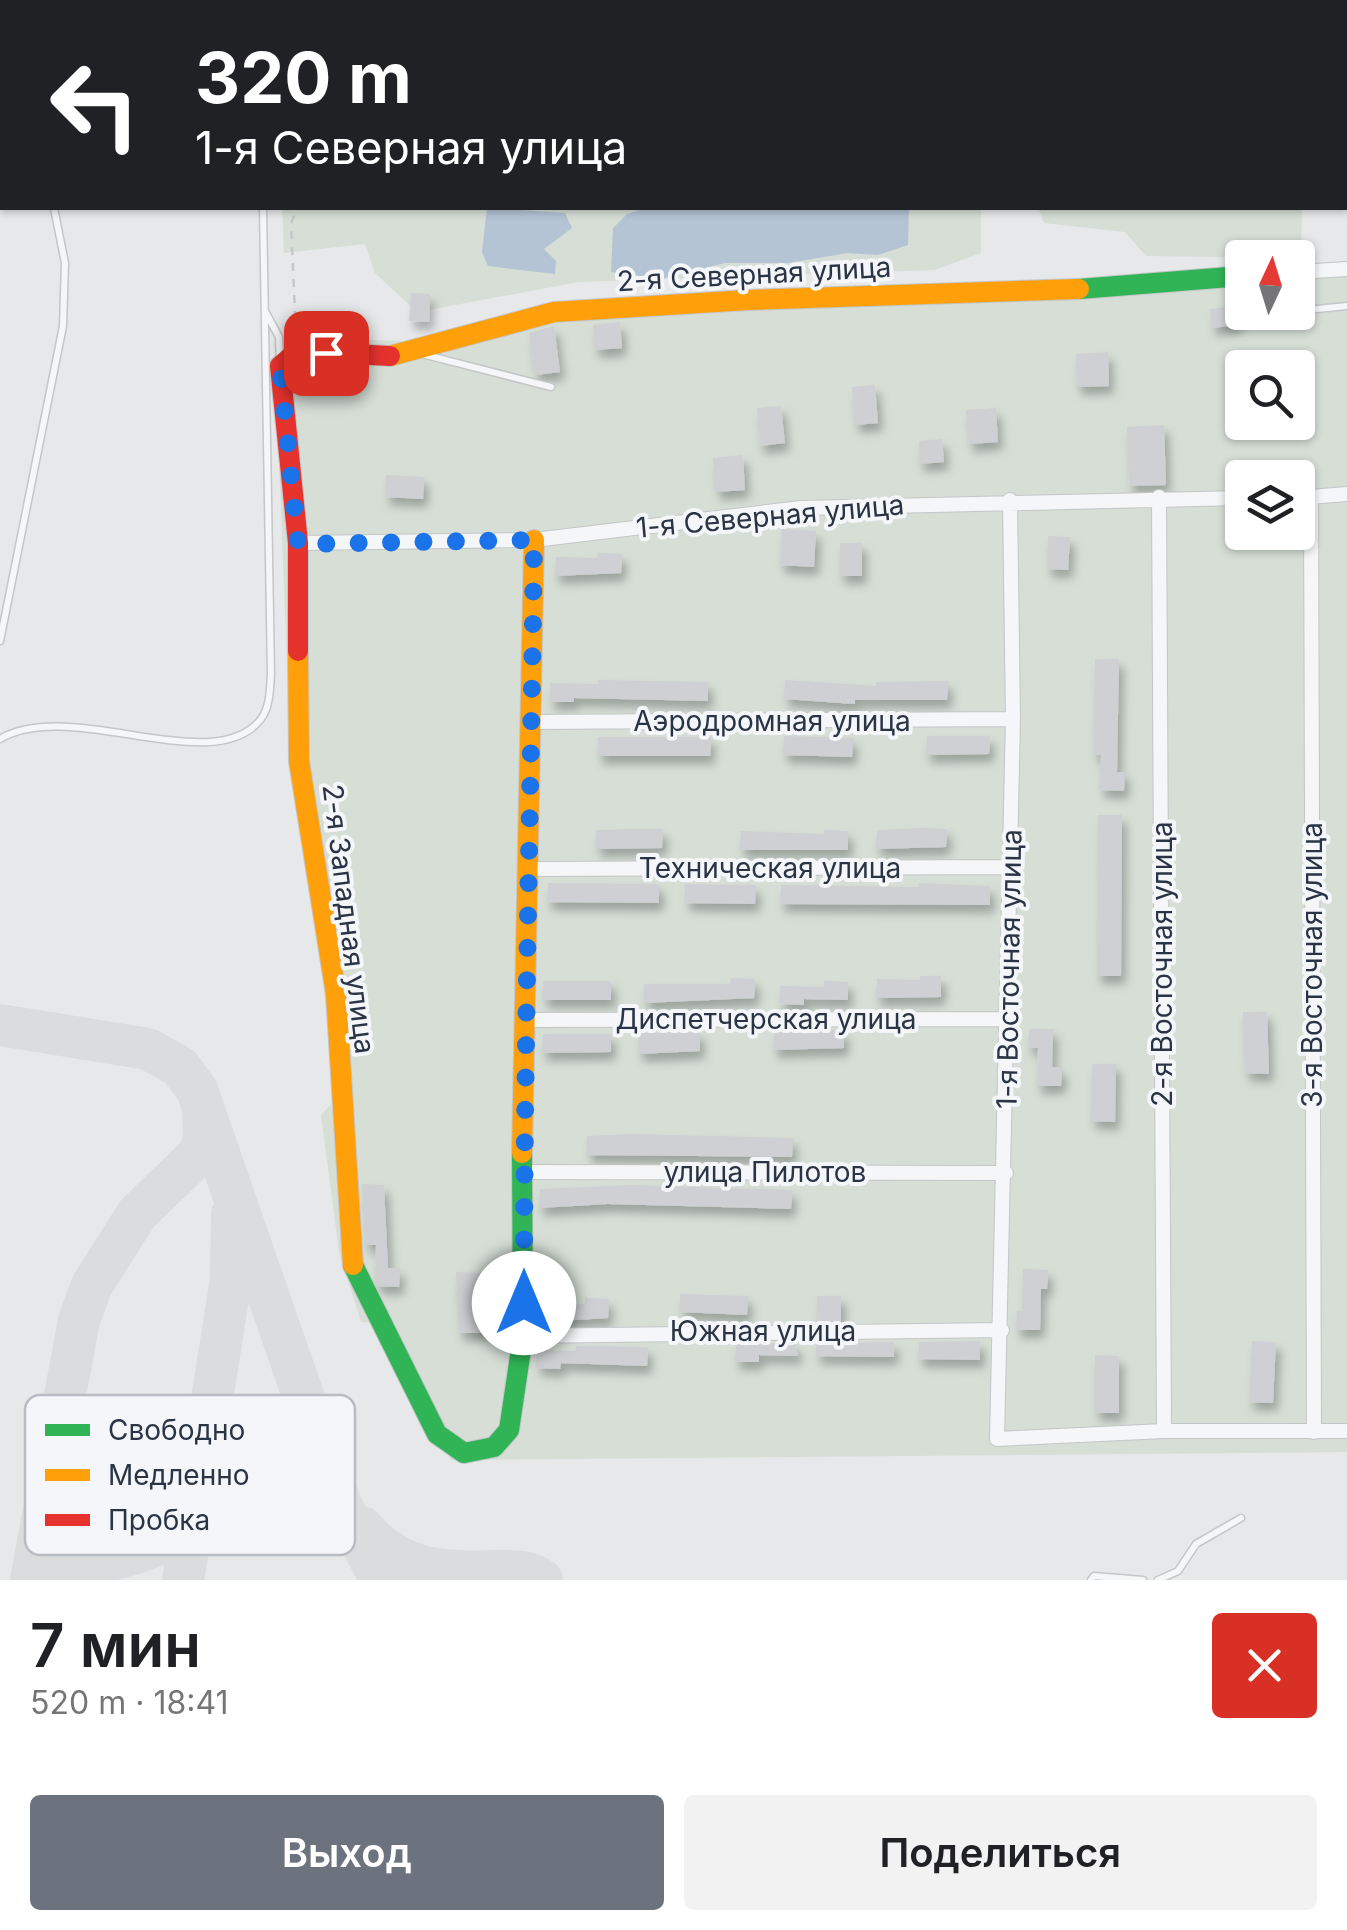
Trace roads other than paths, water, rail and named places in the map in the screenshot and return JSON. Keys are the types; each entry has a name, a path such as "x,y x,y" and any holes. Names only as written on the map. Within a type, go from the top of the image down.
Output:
{"street":[{"path":"1315,271 1347,269"},
{"name":"2-я Северная улица","path":"280,366 296,351 384,357 554,312 748,300 1068,290 1225,277"},
{"name":"2-я Западная улица","path":"280,366 298,544 300,762 336,994 353,1266 437,1434 464,1453 494,1447 509,1430 523,1336"},
{"path":"1315,497 1347,494"},
{"name":"2-я Восточная улица","path":"1159,497 1164,1431"},
{"name":"1-я Северная улица","path":"298,544 534,540 801,508 1225,498"},
{"name":"1-я Восточная улица","path":"1010,500 1013,719 1006,1173 997,1439 1164,1431"},
{"path":"523,1336 524,1020 532,869 534,540"},
{"name":"3-я Восточная улица","path":"1305,550 1314,1432"},
{"name":"Аэродромная улица","path":"531,722 1013,719"},
{"name":"Техническая улица","path":"532,869 1010,867"},
{"name":"Диспетчерская улица","path":"524,1020 1008,1019"},
{"name":"улица Пилотов","path":"524,1172 1006,1173"},
{"name":"Южная улица","path":"523,1336 1002,1330"},
{"path":"1164,1431 1347,1431"}],"lane":[{"path":"0,641 63,326 65,263 54,210"},
{"path":"0,738 42,725 74,724 200,743 244,733 262,718 269,700 271,674 263,210"},
{"path":"1316,309 1347,306"},
{"path":"264,310 279,337 280,366"},
{"path":"411,352 550,387"},
{"path":"1158,1580 1178,1570 1196,1544 1241,1518"},
{"path":"1090,1580 1094,1576 1142,1580"}],"water":[{"path":"487,210 565,213 572,228 544,249 556,261 555,274 488,266 482,252"},
{"path":"640,210 909,210 908,245 878,255 848,253 788,263 725,263 661,279 611,272 613,228 627,214"}]}
